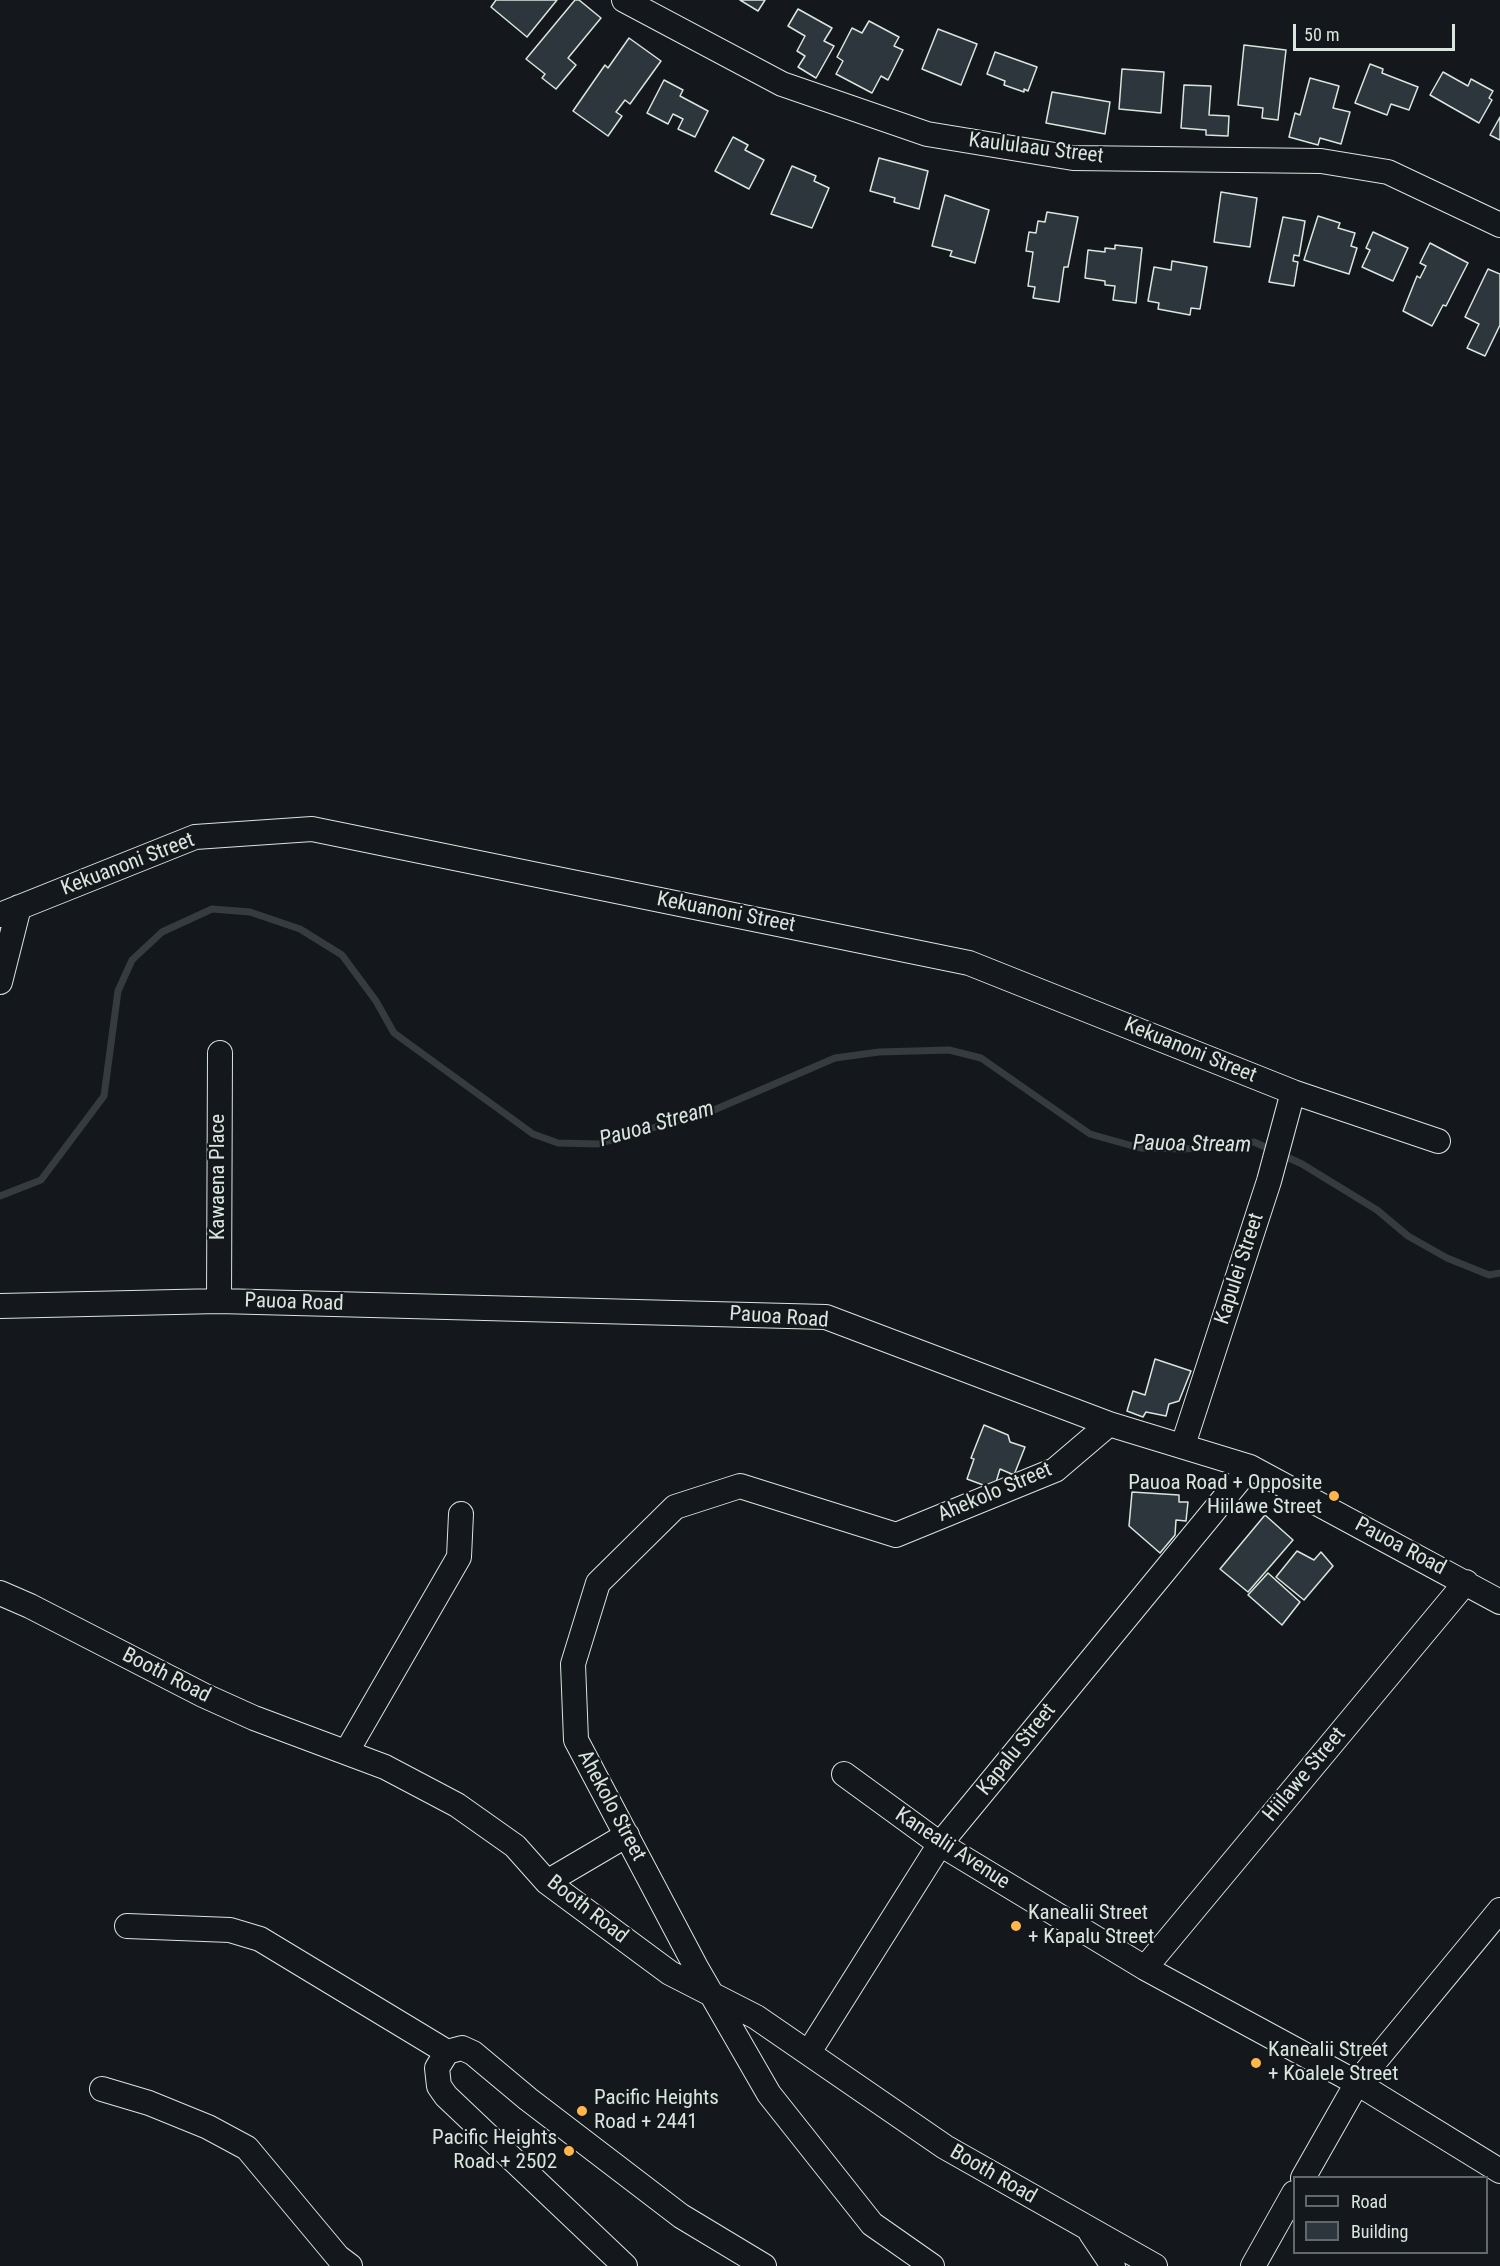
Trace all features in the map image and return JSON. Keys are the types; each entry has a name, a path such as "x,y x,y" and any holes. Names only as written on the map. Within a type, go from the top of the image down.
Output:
{"street":[{"name":"Kaululaau Street","path":"624,0 782,84 927,134 1074,158 1321,162 1388,172 1500,225"},
{"name":"Kekuanoni Street","path":"10,911 195,837 312,829 969,963 1293,1092 1438,1140"},
{"path":"0,982 10,911"},
{"name":"Kawaena Place","path":"219,1053 219,1301"},
{"name":"Kapulei Street","path":"1183,1445 1269,1181 1293,1092"},
{"name":"Pauoa Road","path":"0,1306 219,1301 826,1317 1109,1424 1250,1467 1500,1602"},
{"name":"Ahekolo Street","path":"932,2266 872,2223 769,2094 711,1993 576,1740 573,1664 598,1583 675,1507 740,1486 897,1535 1055,1470 1109,1424"},
{"name":"Kapalu Street","path":"809,2052 939,1844 1250,1467"},
{"path":"347,1751 459,1557 461,1514"},
{"name":"Hiilawe Street","path":"1144,1968 1466,1582"},
{"name":"Booth Road","path":"0,1593 30,1606 203,1695 254,1718 385,1767 457,1805 515,1846 548,1881 670,1973 711,1993 809,2052 945,2148 1155,2266"},
{"name":"Kanealii Avenue","path":"844,1774 939,1844 1144,1968 1357,2083 1500,2171"},
{"path":"548,1881 627,1835"},
{"path":"1304,2176 1357,2083 1500,1910"},
{"path":"127,1926 230,1930 260,1939 447,2052"},
{"path":"625,2266 446,2096 439,2086 437,2068 447,2052 462,2048 473,2053 528,2099 681,2216 764,2266"},
{"path":"102,2089 149,2103 198,2123 247,2148 338,2257 350,2266"},
{"path":"1253,2266 1293,2195"},
{"path":"1087,2228 1113,2266"}],"building":[{"path":"496,0 557,0 527,37 491,7"},
{"path":"575,0 579,0 601,18 568,58 576,65 556,89 542,78 545,74 526,59"},
{"path":"740,0 765,0 758,11"},
{"path":"798,9 832,28 824,41 834,46 816,78 798,67 805,56 797,51 805,36 788,26"},
{"path":"869,21 899,37 894,46 903,50 888,80 881,76 872,93 836,74 843,61 837,57 852,28 862,33"},
{"path":"938,29 977,44 961,85 922,69"},
{"path":"629,38 661,61 630,104 625,100 616,112 622,116 608,136 573,111 605,65 608,68"},
{"path":"1244,45 1286,50 1278,120 1262,118 1263,108 1238,105"},
{"path":"995,52 1037,67 1028,91 1024,89 1024,92 1004,85 1005,81 987,74"},
{"path":"1370,64 1383,69 1382,73 1418,87 1409,110 1391,104 1387,115 1355,103"},
{"path":"1122,69 1164,72 1161,113 1119,109"},
{"path":"1443,72 1468,86 1471,79 1493,91 1489,98 1492,100 1479,123 1430,95"},
{"path":"1310,78 1339,86 1333,108 1350,112 1341,144 1320,138 1318,145 1289,137 1295,113 1300,115"},
{"path":"664,80 683,90 680,96 708,111 695,137 678,129 683,119 673,114 668,124 647,113"},
{"path":"1184,85 1211,86 1209,115 1229,116 1228,136 1206,135 1206,130 1181,128"},
{"path":"1052,92 1110,102 1105,134 1046,123"},
{"path":"1500,117 1500,140 1490,135"},
{"path":"733,137 748,145 745,150 764,160 749,189 715,171"},
{"path":"879,158 928,171 919,209 894,202 895,198 870,191"},
{"path":"792,166 816,176 814,181 829,188 812,228 771,214"},
{"path":"1221,192 1257,198 1250,247 1214,242"},
{"path":"945,195 989,210 975,263 950,256 952,251 932,246"},
{"path":"1047,212 1078,217 1068,267 1064,267 1059,302 1033,298 1035,287 1028,286 1033,252 1026,251 1029,232 1036,233 1038,221 1045,222"},
{"path":"1318,216 1340,223 1338,228 1355,233 1351,246 1357,248 1349,274 1304,260"},
{"path":"1283,217 1305,221 1299,256 1294,255 1293,261 1298,262 1294,286 1269,282"},
{"path":"1373,232 1408,248 1393,281 1362,267 1370,250 1366,248"},
{"path":"1430,243 1468,263 1446,306 1443,305 1432,326 1403,311 1417,276 1420,278 1426,266 1420,263"},
{"path":"1115,245 1142,248 1136,303 1113,300 1115,286 1105,285 1105,281 1085,278 1088,250 1105,252 1105,248 1115,249"},
{"path":"1172,261 1207,267 1200,309 1191,308 1190,315 1158,309 1159,303 1148,301 1154,267 1171,270"},
{"path":"1488,269 1500,274 1500,325 1485,356 1467,348 1479,324 1465,317"},
{"path":"1155,1359 1191,1371 1179,1401 1169,1404 1166,1416 1146,1412 1143,1417 1127,1411 1133,1391 1145,1395"},
{"path":"984,1425 1008,1435 1010,1442 1025,1447 1014,1475 1000,1469 994,1489 967,1479 974,1459 971,1458"},
{"path":"1132,1492 1179,1495 1179,1502 1188,1502 1186,1521 1176,1520 1175,1535 1160,1553 1129,1526"},
{"path":"1265,1515 1293,1540 1248,1592 1220,1569"},
{"path":"1297,1551 1314,1560 1321,1552 1333,1566 1304,1600 1276,1577"},
{"path":"1268,1573 1300,1602 1282,1625 1248,1595"}],"waterway":[{"name":"Pauoa Stream","path":"0,1196 41,1180 104,1096 118,991 132,960 162,932 212,909 250,912 300,929 342,955 376,1001 394,1033 533,1134 558,1143 598,1144 714,1110 835,1058 879,1052 949,1050 981,1058 1090,1134 1140,1148 1185,1149 1254,1142 1302,1164 1377,1210 1408,1236 1447,1258 1489,1275 1500,1273"}],"place":[{"name":"Pauoa Road + Opposite Hiilawe Street","path":"1334,1496"},
{"name":"Kanealii Street + Kapalu Street","path":"1016,1926"},
{"name":"Kanealii Street + Koalele Street","path":"1256,2063"},
{"name":"Pacific Heights Road + 2441","path":"582,2111"},
{"name":"Pacific Heights Road + 2502","path":"569,2151"}]}
